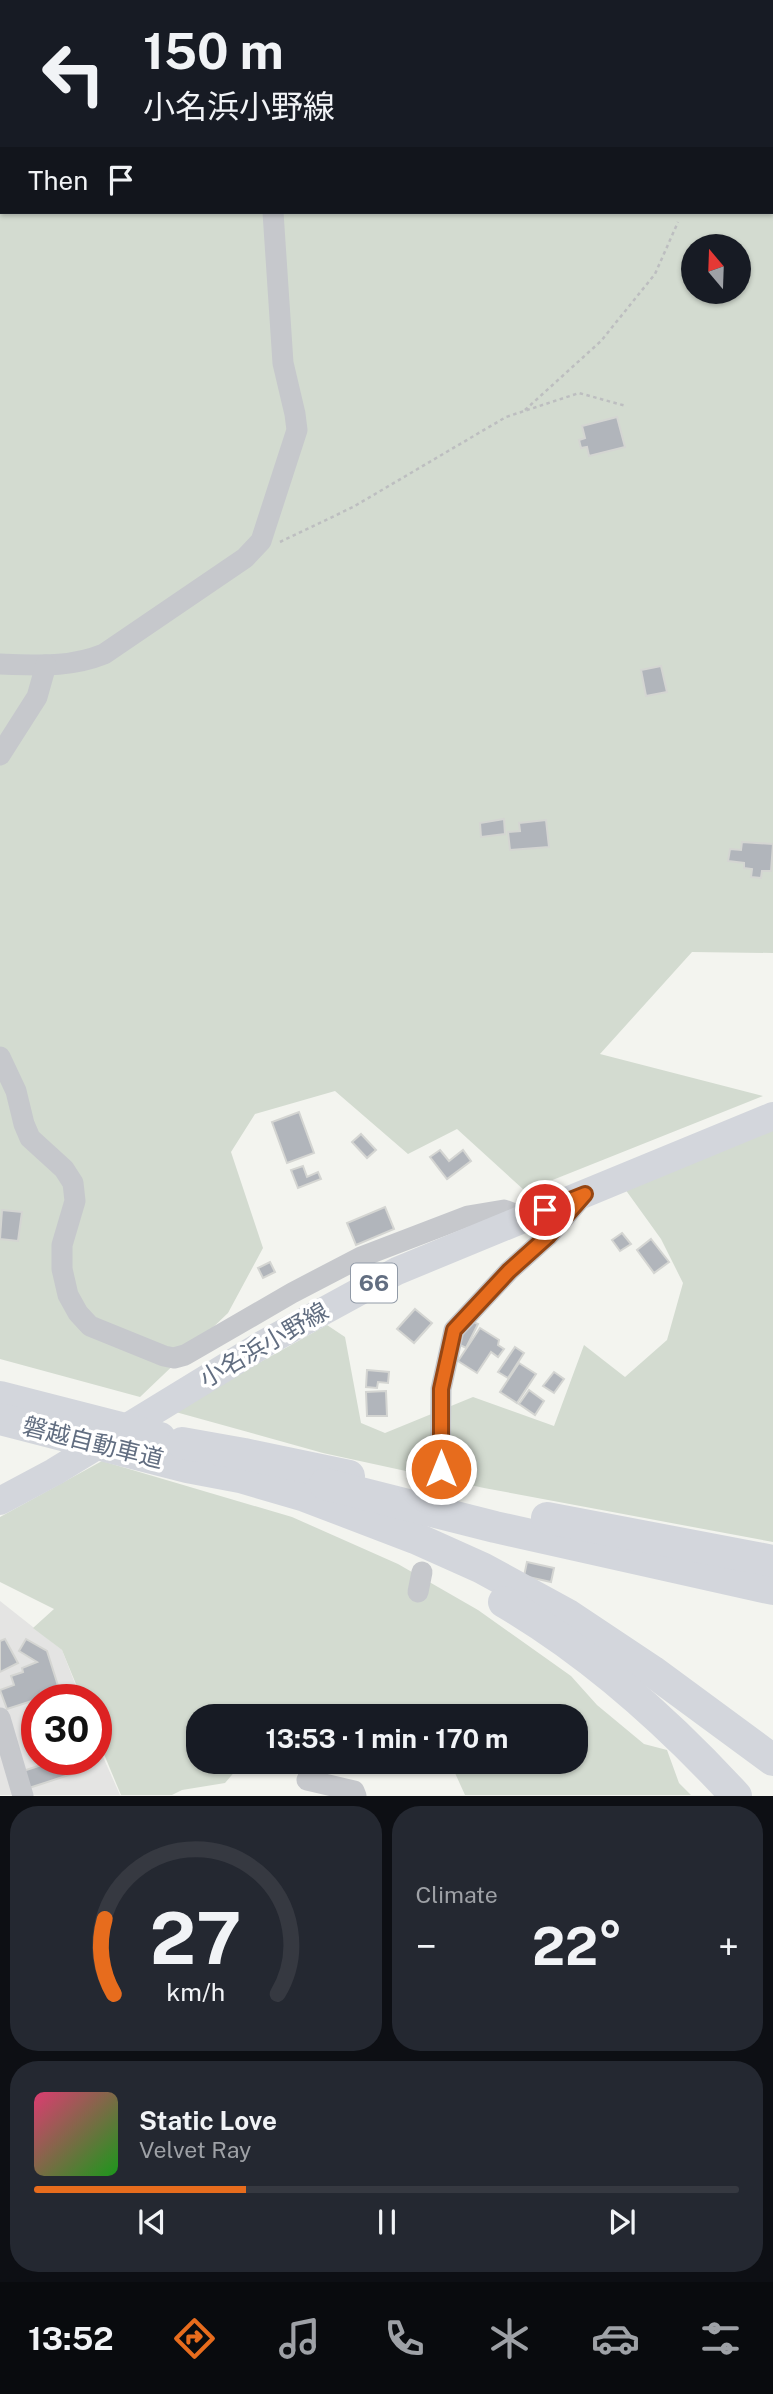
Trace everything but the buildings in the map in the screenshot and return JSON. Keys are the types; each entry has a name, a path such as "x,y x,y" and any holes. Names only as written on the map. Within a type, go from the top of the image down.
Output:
{"highway":[{"name":"磐越自動車道","path":"0,1397 72,1426 185,1455"},
{"name":"磐越自動車道","path":"0,1419 72,1426"},
{"path":"185,1455 244,1454 510,1511 773,1561"},
{"path":"185,1455 245,1463 495,1527 773,1589"},
{"path":"185,1455 240,1477 305,1496 403,1533 482,1568 568,1615 641,1664 773,1760"},
{"path":"185,1455 365,1531 462,1578 523,1613 633,1695 700,1757 736,1796"}],"main road":[{"name":"小名浜小野線","path":"0,1501 54,1472 265,1343 397,1272 773,1116"}],"street":[{"path":"0,664 62,665 85,662 104,654 245,558 261,541 297,430 283,363 273,214"},
{"path":"0,755 37,697 46,665"},
{"path":"0,1057 16,1091 30,1138 64,1169 73,1183 75,1201 62,1245 62,1269 68,1295 78,1313 90,1326 164,1356 174,1358 185,1355 292,1293 361,1257 397,1243 468,1216 504,1210 526,1218"},
{"path":"440,1485 441,1389 454,1330 509,1271 548,1236 585,1194"},
{"path":"0,1718 23,1796"},
{"path":"307,1780 354,1791 356,1796"}],"path":[{"path":"522,412 601,341 655,274 678,222"},
{"path":"245,558 353,507 506,417 579,393 626,407"}],"shaded area":[{"path":"0,214 773,214 773,953 692,952 600,1054 763,1096 525,1191 457,1129 408,1154 335,1091 255,1114 231,1152 263,1248 228,1313 140,1397 0,1359"},
{"path":"773,1123 773,1542 484,1488 323,1453 172,1411 327,1325 345,1337 361,1423 385,1433 473,1397 554,1426 584,1345 625,1377 667,1340 683,1283 661,1239 625,1189"},
{"path":"102,1461 292,1517 398,1564 478,1610 571,1676 597,1705 644,1744 667,1750 679,1783 691,1795 465,1795 455,1774 588,1774 588,1704 186,1704 186,1774 233,1774 225,1783 182,1790 172,1795 121,1795 112,1773 112,1684 76,1684 62,1650 33,1628 54,1609 0,1582 0,1517"},
{"path":"0,1601 62,1650 75,1684 21,1684 21,1775 111,1775 120,1795 0,1795"}],"route":[{"path":"441,1469 441,1389 454,1330 509,1271 548,1236 585,1194 545,1210"}]}
